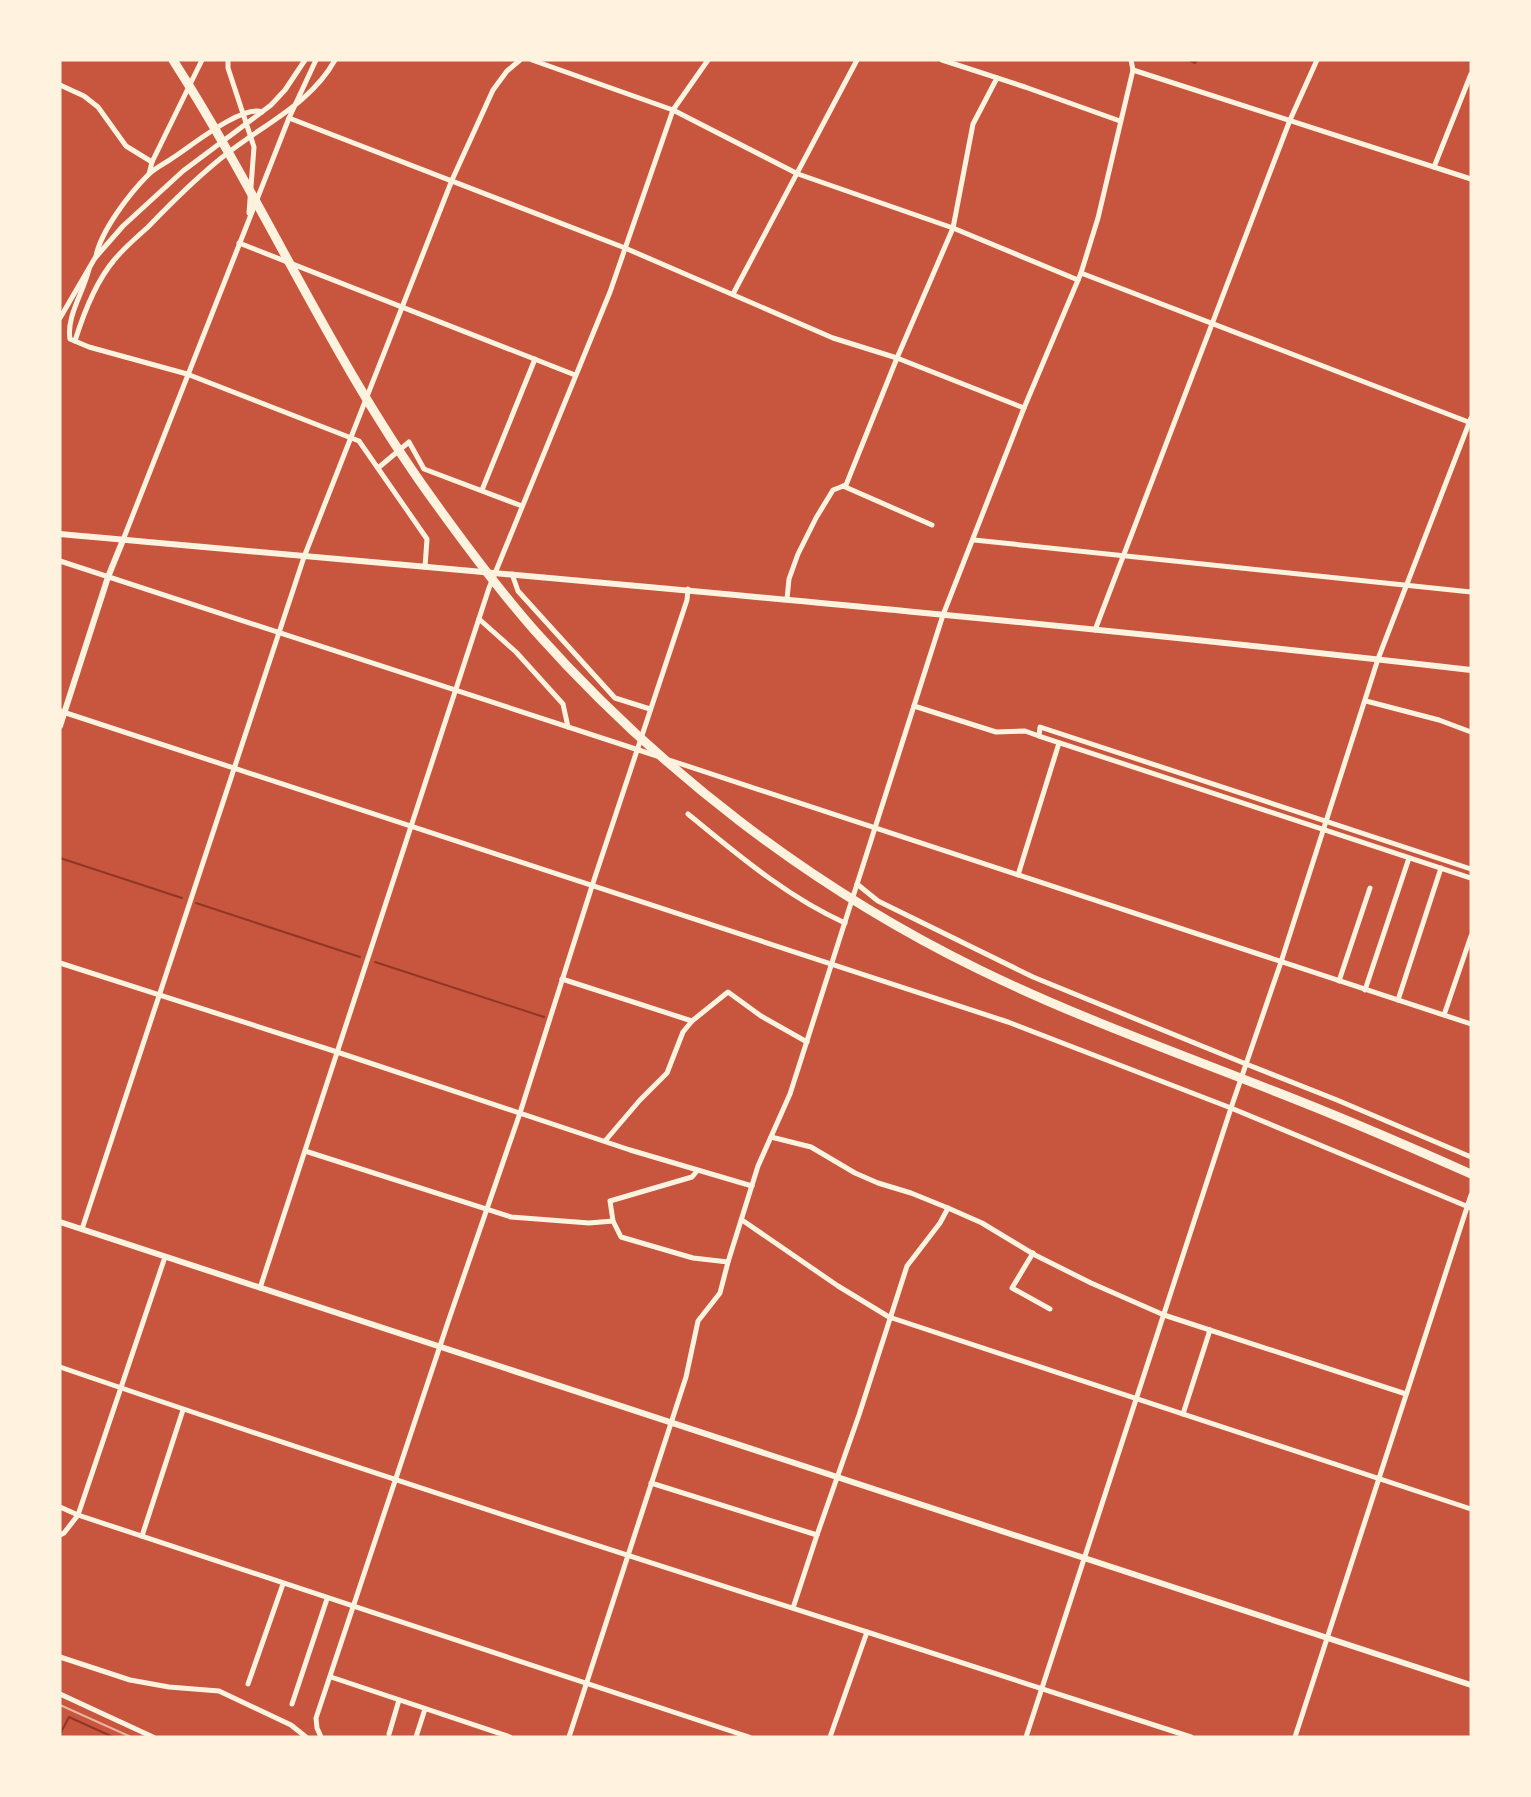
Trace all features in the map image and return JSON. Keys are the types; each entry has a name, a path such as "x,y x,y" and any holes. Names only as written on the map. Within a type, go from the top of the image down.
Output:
{"highway":[{"path":"173,60 380,420 428,494 481,565 535,630 637,735 698,788 763,839 827,884 901,928 976,968 1053,1004 1377,1133 1471,1174"}],"street":[{"path":"149,174 152,162 202,60"},
{"path":"228,60 228,68 253,144 248,220"},
{"path":"60,318 95,258 123,226 183,171 262,112 285,90 305,60"},
{"path":"60,726 62,712 108,577 292,109 316,60"},
{"path":"75,341 80,323 94,293 114,260 163,211 228,153 292,109 317,86 335,60"},
{"path":"82,1229 304,557 452,180 493,90 518,60"},
{"path":"531,60 673,110 798,174 953,228 1078,280"},
{"path":"260,1288 495,572 610,292 673,110 708,60"},
{"path":"733,294 857,60"},
{"path":"942,60 1120,121"},
{"path":"568,1737 686,1377 698,1321 720,1293 758,1166 790,1094 943,615 1024,408 1081,273 1098,218 1133,70 1131,60"},
{"path":"1095,630 1290,120 1317,60"},
{"path":"1133,70 1471,179"},
{"path":"1434,167 1471,74"},
{"path":"786,599 789,579 798,554 816,518 833,490 846,485 858,459 897,358 953,228 973,124 997,78"},
{"path":"60,85 84,96 98,107 126,146 152,162"},
{"path":"95,258 99,243 117,214 149,174 212,131 256,110 262,112"},
{"path":"289,118 625,248 833,338 897,358 1024,408"},
{"path":"239,243 575,375"},
{"path":"89,269 86,284 69,329 70,339 89,348 187,374 359,441 427,539 425,567"},
{"path":"1026,1737 1231,1108 1281,962 1378,659 1471,421 1081,273"},
{"path":"482,490 536,359"},
{"path":"378,468 409,442 424,469 522,506"},
{"path":"843,486 932,525"},
{"path":"60,534 688,589 1471,670"},
{"path":"974,540 1471,592"},
{"path":"60,561 1471,1024"},
{"path":"513,574 518,591 615,698 650,709"},
{"path":"321,1737 316,1718 520,1113 592,886 687,600 688,589"},
{"path":"479,619 516,652 563,704 568,727"},
{"path":"1366,701 1439,720 1471,732"},
{"path":"914,706 996,732 1025,731 1471,878"},
{"path":"62,712 1008,1022 1231,1108 1469,1207"},
{"path":"1040,736 1040,727 1471,869"},
{"path":"1018,875 1059,743"},
{"path":"688,814 747,862 820,912 845,923"},
{"path":"1365,990 1409,858"},
{"path":"1398,1000 1441,868"},
{"path":"857,884 878,901 1033,977 1471,1157"},
{"path":"1339,981 1370,888"},
{"path":"1444,1015 1471,936"},
{"path":"60,963 697,1171 752,1186"},
{"path":"562,979 692,1021"},
{"path":"605,1141 667,1073 684,1032 692,1021 728,992 761,1016 807,1042"},
{"path":"771,1137 812,1147 870,1180 911,1193 982,1223 1091,1283 1164,1315 1406,1394"},
{"path":"305,1151 511,1217 589,1223 613,1221"},
{"path":"697,1171 692,1177 610,1201 613,1221 621,1237 693,1258 728,1262"},
{"path":"1295,1737 1378,1478 1469,1207 1471,1195"},
{"path":"793,1608 907,1266 940,1223 948,1208"},
{"path":"742,1220 838,1286 889,1317 1471,1509"},
{"path":"60,1222 1471,1685"},
{"path":"1033,1253 1012,1288 1050,1309"},
{"path":"60,1535 78,1515 165,1257"},
{"path":"1184,1414 1210,1330"},
{"path":"60,1367 183,1410 627,1556 1191,1737"},
{"path":"142,1536 183,1410"},
{"path":"651,1483 817,1534"},
{"path":"60,1507 327,1599 749,1737"},
{"path":"248,1684 283,1584"},
{"path":"292,1704 327,1599"},
{"path":"830,1737 867,1632"},
{"path":"60,1657 130,1680 169,1687 219,1691 291,1725 306,1737"},
{"path":"331,1677 510,1737"},
{"path":"60,1694 153,1737"},
{"path":"388,1734 399,1700"},
{"path":"416,1737 425,1709"}],"waterway":[{"path":"1189,60 1195,63 1197,60"},
{"path":"60,858 182,898"},
{"path":"196,903 360,957"},
{"path":"375,962 544,1017"},
{"path":"60,1734 69,1717 113,1737"}],"railway":[{"path":"60,1705 131,1737"}]}
